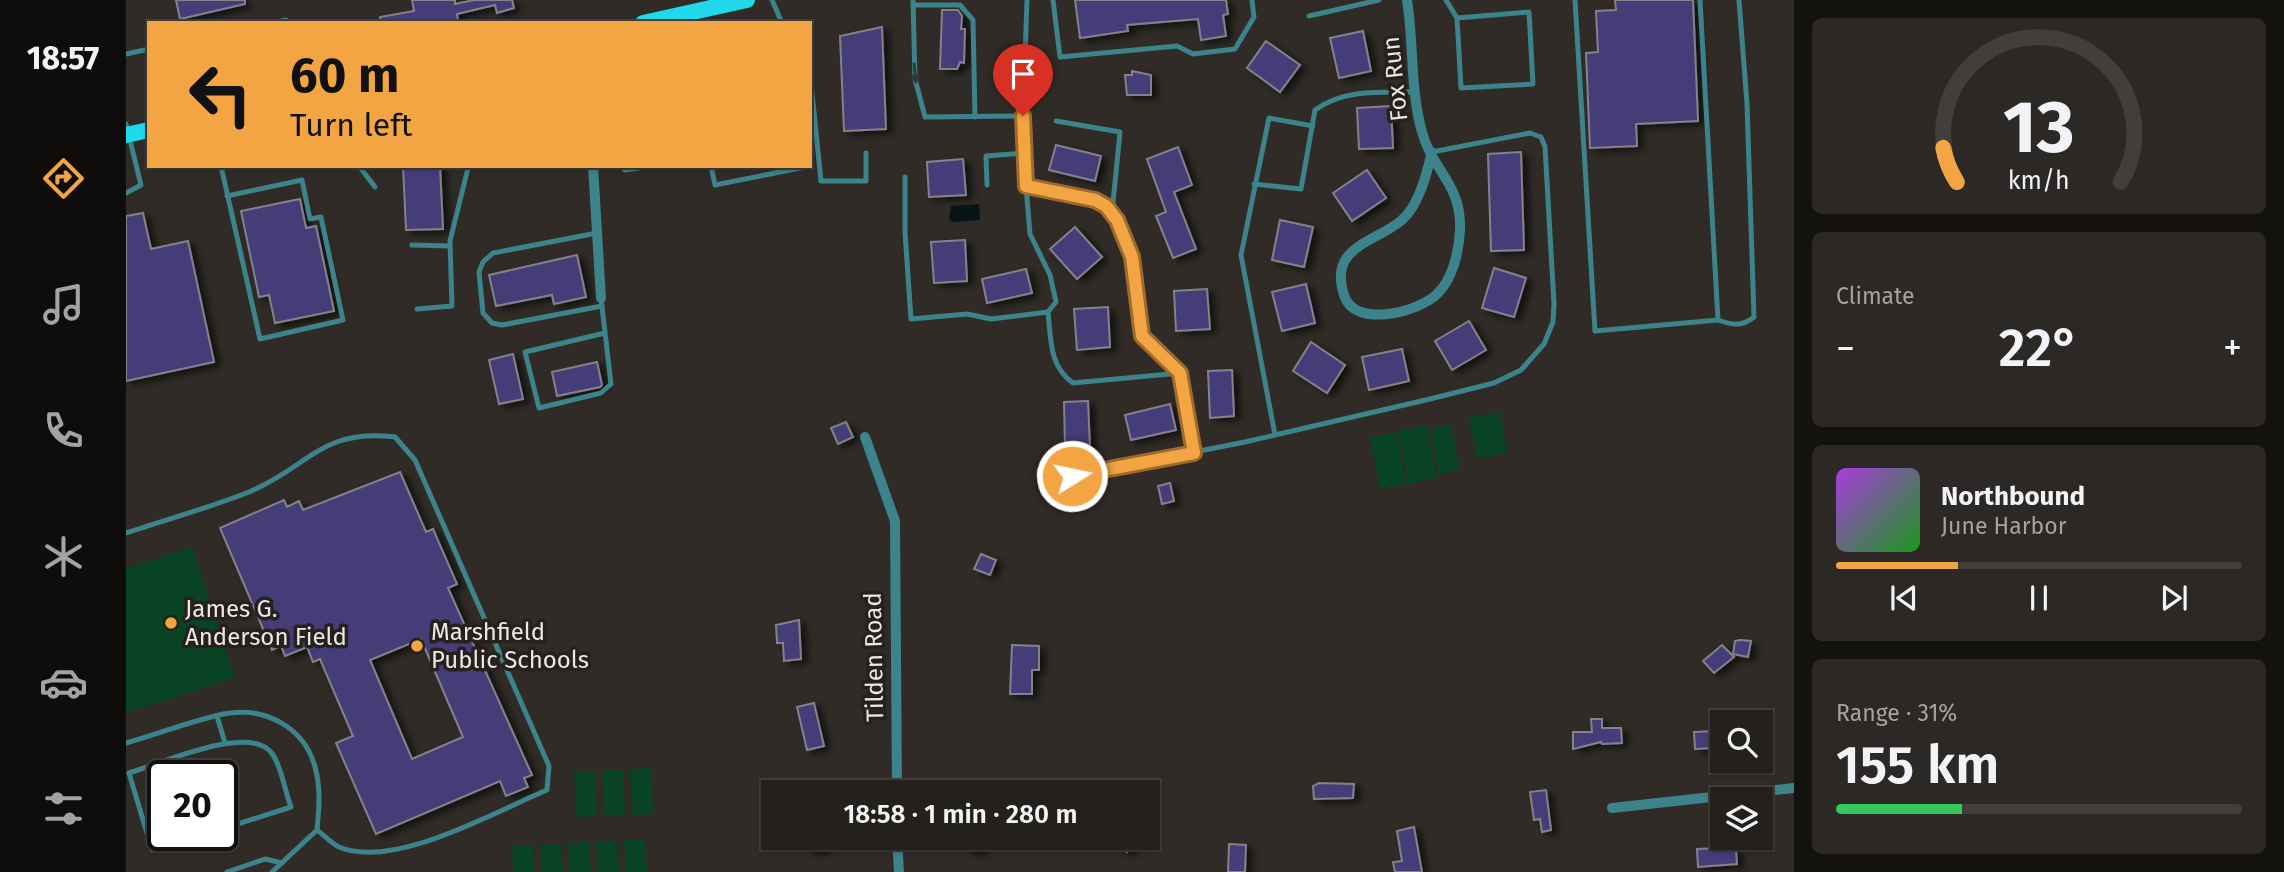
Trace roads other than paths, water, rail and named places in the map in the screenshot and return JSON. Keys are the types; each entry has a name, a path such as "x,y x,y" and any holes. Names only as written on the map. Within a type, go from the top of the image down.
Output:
{"main road":[{"path":"660,21 684,18 747,0"},
{"path":"127,131 147,130"}],"street":[{"name":"Fox Run","path":"1407,0 1421,130 1454,189 1459,209 1457,250 1450,274 1437,295 1426,302 1387,314 1366,315 1351,307 1343,293 1342,277 1346,259 1354,247 1404,219 1415,201 1432,152"},
{"path":"593,168 602,302"},
{"name":"Tilden Road","path":"865,437 895,521 897,780"},
{"path":"1612,808 1794,788"},
{"path":"898,850 899,872"}],"lane":[{"path":"772,0 781,21"},
{"path":"905,177 905,232 911,319 967,314 991,319 1048,312 1056,302 1054,289 1030,234 1023,153 1027,0"},
{"path":"1053,0 1060,57 1177,46 1193,54 1235,49 1254,17 1252,0"},
{"path":"1309,16 1379,0"},
{"path":"1446,0 1457,18 1461,88 1533,84 1529,12 1457,18"},
{"path":"1575,0 1595,331 1718,320 1733,326 1747,323 1754,317 1747,104 1739,0"},
{"path":"1700,0 1718,320"},
{"path":"975,117 973,20 960,5 913,2 915,79 925,117 975,117 1023,116"},
{"path":"281,21 286,20"},
{"path":"126,54 147,49"},
{"path":"1254,184 1301,189 1315,110 1331,99 1373,92 1416,92"},
{"path":"812,93 821,181 866,181 866,153"},
{"path":"1275,435 1241,255 1269,118 1313,126"},
{"path":"1056,121 1120,132 1112,213"},
{"path":"126,193 141,185 127,131"},
{"path":"1072,476 1275,435 1494,383 1521,370 1544,344 1553,322 1555,304 1545,147 1541,137 1530,133 1432,152"},
{"path":"987,185 986,156 1023,153"},
{"path":"812,166 819,164"},
{"path":"221,168 227,196 260,339 343,320 321,217 310,219 302,180 227,196"},
{"path":"361,168 375,187"},
{"path":"416,309 452,306 450,246 470,168"},
{"path":"711,168 715,186 800,168"},
{"path":"1026,186 1095,200 1112,213 1132,257 1142,336 1180,373 1194,453"},
{"path":"597,233 493,253 483,261 479,272 483,313 492,323 502,325 602,302 611,384 601,393 539,408 525,352 605,333"},
{"path":"412,245 450,246"},
{"path":"1048,312 1054,360 1062,375 1073,383 1180,373"},
{"path":"126,533 250,492 336,440 367,434 396,437 415,460 549,766 547,790 412,848 368,853 338,846 317,830"},
{"path":"126,743 217,716 264,713 293,729 315,764 320,793 317,830 272,872"},
{"path":"217,716 225,743"},
{"path":"171,760 225,743 244,741 262,745 272,754 291,807 238,824"},
{"path":"147,767 129,773 147,833"},
{"path":"227,872 265,859 282,863"}],"place":[{"name":"James G. Anderson Field","path":"171,623"},
{"name":"Marshfield Public Schools","path":"417,646"}]}
